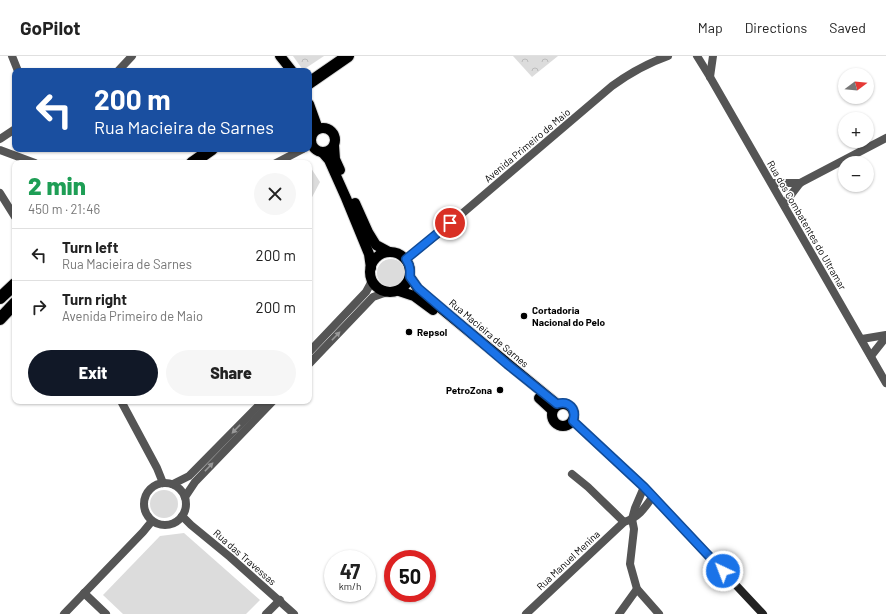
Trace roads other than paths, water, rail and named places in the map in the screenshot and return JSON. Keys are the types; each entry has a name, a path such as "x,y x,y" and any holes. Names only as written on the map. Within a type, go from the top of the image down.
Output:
{"highway":[{"path":"312,77 335,56"},
{"path":"312,78 348,56"},
{"path":"186,160 198,152"},
{"path":"196,160 208,152"},
{"path":"0,298 12,287"},
{"path":"0,311 12,300"},
{"path":"0,319 12,306"}],"main road":[{"path":"280,56 290,68"},
{"path":"312,112 318,129"},
{"path":"312,134 318,129 325,128 332,131 335,138 335,159 368,232 376,245 389,252 401,255 406,259 409,265 410,277 408,282 399,291 387,292 381,290 376,287 370,274 373,262 378,256 389,252"},
{"path":"312,148 322,152 329,151 334,145"},
{"path":"322,152 329,160 346,198 369,254 371,268"},
{"name":"Rua Macieira de Sarnes","path":"410,277 418,288 433,302 555,407"},
{"name":"Rua Macieira de Sarnes","path":"399,291 414,296 429,307 546,404 555,407"},
{"path":"561,403 571,406 574,413 573,421 563,426 556,424 551,414 555,407 561,403"},
{"path":"573,421 653,496 763,614"}],"street":[{"path":"12,56 17,68"},
{"path":"121,68 132,56"},
{"name":"Avenida Primeiro de Maio","path":"406,259 444,229 612,86 652,62 668,56"},
{"name":"Rua dos Combatentes do Ultramar","path":"697,56 772,183 886,383"},
{"path":"710,77 713,56"},
{"path":"0,139 12,131"},
{"path":"784,204 800,183 886,138"},
{"path":"0,150 27,160"},
{"path":"282,160 297,152"},
{"path":"772,183 800,183"},
{"path":"0,193 12,213"},
{"path":"312,349 366,292 372,281"},
{"path":"312,361 373,297 387,292"},
{"path":"862,339 886,336"},
{"path":"871,356 886,336"},
{"path":"122,404 158,468 163,483"},
{"path":"173,484 189,476 260,404"},
{"path":"185,497 195,482 270,404"},
{"path":"572,474 628,520 634,529 630,564 637,588 659,614"},
{"path":"163,483 173,484 181,490 185,497 186,505 184,512 179,520 171,524 161,525 152,521 146,514 144,506 145,498 149,490 156,485 163,483"},
{"path":"628,520 644,487"},
{"name":"Rua Manuel Menina","path":"526,614 628,520 641,513 653,496"},
{"name":"Rua das Travessas","path":"182,516 230,556 294,614"},
{"path":"64,614 152,521"},
{"path":"619,614 637,588"},
{"path":"84,593 106,614"},
{"path":"266,614 280,600"}],"place":[{"name":"Cortadoria Nacional do Pelo","path":"524,316"},
{"name":"Repsol","path":"409,332"},
{"name":"PetroZona","path":"500,390"}]}
